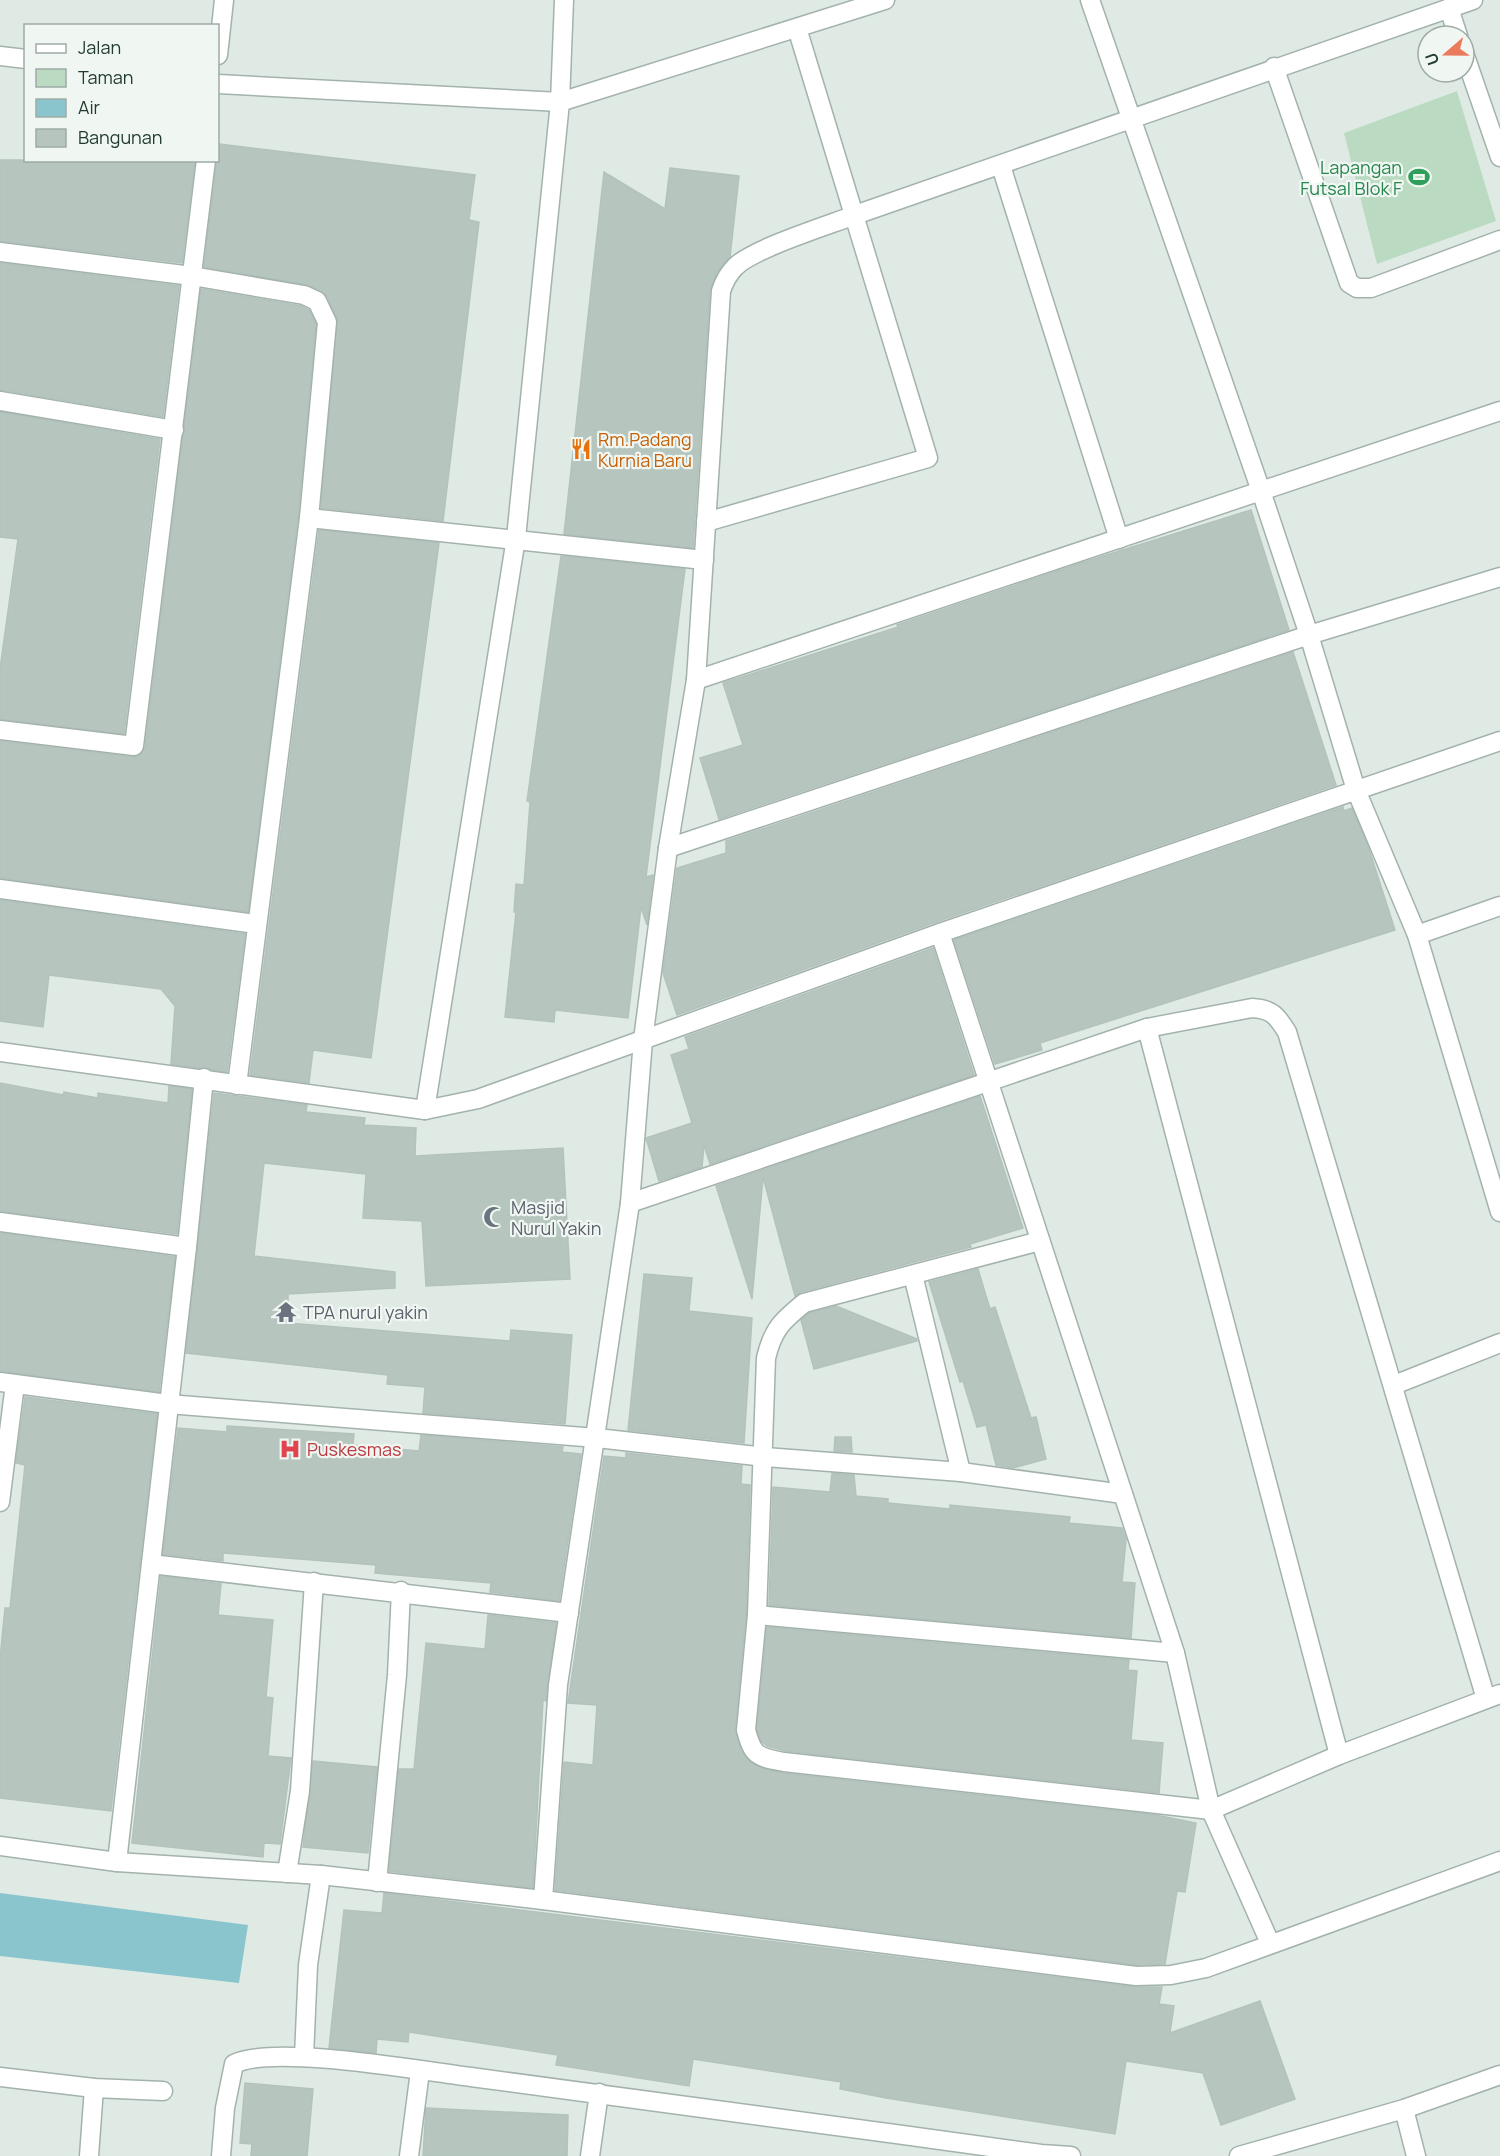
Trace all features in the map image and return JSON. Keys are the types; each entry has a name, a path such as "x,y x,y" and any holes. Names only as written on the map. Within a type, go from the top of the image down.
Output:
{"street":[{"path":"219,46 224,0"},
{"path":"425,1110 516,538 560,102 564,0"},
{"path":"219,84 560,102 885,0"},
{"path":"1089,0 1261,491 1309,635 1356,790 1416,935 1500,1212"},
{"path":"543,1900 558,1685 597,1438 630,1203 643,1040 668,848 696,680 721,291 726,279 736,266 754,254 855,215 1001,166 1274,67 1473,0"},
{"path":"1449,8 1454,24"},
{"path":"706,522 928,458 797,28"},
{"path":"0,56 24,59"},
{"path":"1274,67 1349,283 1356,288 1371,288 1500,240"},
{"path":"1475,84 1500,158"},
{"path":"0,730 134,746 206,162"},
{"path":"1001,166 1119,539"},
{"path":"0,252 192,276 304,295 316,301 327,322 309,518 237,1085"},
{"path":"0,401 174,430"},
{"path":"696,680 1500,411"},
{"path":"309,518 516,538 704,560"},
{"path":"668,848 1309,635 1500,577"},
{"path":"0,1052 204,1078 237,1085 425,1110 478,1099 940,933 1500,741"},
{"path":"0,889 256,924"},
{"path":"1416,935 1500,906"},
{"path":"940,933 1175,1653 1211,1810 1270,1943"},
{"path":"630,1203 1147,1028 1252,1008 1267,1009 1278,1016 1287,1032 1394,1385 1493,1696 1339,1755 1211,1810 761,1758 750,1749 746,1730 757,1615 765,1456 766,1358 772,1336 784,1319 804,1303 1040,1241"},
{"path":"1147,1028 1339,1755"},
{"path":"117,1862 204,1078"},
{"path":"0,1222 187,1247"},
{"path":"913,1275 961,1472"},
{"path":"1394,1385 1500,1343"},
{"path":"0,1502 8,1383 168,1404 597,1438 765,1456 961,1472 1123,1494"},
{"path":"151,1564 569,1613"},
{"path":"287,1873 300,1791 314,1582"},
{"path":"377,1882 397,1676 401,1592"},
{"path":"757,1615 1175,1653"},
{"path":"0,1846 117,1862 321,1875 543,1900 1136,1976 1172,1975 1206,1968 1500,1861"},
{"path":"304,2057 308,1965 321,1875"},
{"path":"221,2156 225,2108 234,2064 254,2057 304,2057 420,2071 599,2093 1041,2155 1071,2156"},
{"path":"409,2156 420,2071"},
{"path":"1239,2156 1404,2109 1500,2075"},
{"path":"0,2077 94,2088 163,2091"},
{"path":"89,2156 94,2088"},
{"path":"590,2156 599,2093"},
{"path":"1404,2109 1416,2156"}],"green space":[{"name":"Lapangan Futsal Blok F","path":"1457,91 1496,221 1377,264 1344,133"}],"water":[{"path":"0,1893 248,1925 239,1983 0,1956"}],"building":[{"path":"219,144 475,175 469,220 479,222 443,521 321,508 337,318 327,296 309,285 204,267 217,162 219,162"},
{"path":"0,160 195,162 182,263 0,241"},
{"path":"670,168 739,176 730,257 717,272 710,290 693,548 564,534 604,172 665,209"},
{"path":"0,263 179,286 163,417 0,390"},
{"path":"201,289 301,306 309,310 316,324 298,517 248,912 0,878 0,741 133,757 139,756 145,748"},
{"path":"0,412 160,439 124,734 0,719 0,669 18,539 0,537"},
{"path":"1251,510 1289,630 719,819 700,758 743,745 723,683 898,627 897,625 1081,563"},
{"path":"319,530 439,543 371,1058 313,1050 309,1083 250,1075"},
{"path":"561,556 685,569 646,877 653,875 647,925 641,907 628,1018 555,1010 554,1022 505,1017 516,912 514,912 516,884 524,885 530,802 527,801"},
{"path":"1293,652 1336,785 936,922 677,1015 663,973 677,868 726,853 726,841"},
{"path":"1343,807 1344,811 1352,808 1368,846 1395,930 1040,1043 1042,1050 995,1064 954,940"},
{"path":"0,900 245,934 227,1072 171,1064 175,1006 161,989 49,975 43,1027 0,1021"},
{"path":"933,948 974,1075 710,1164 704,1145 702,1167 659,1181 646,1138 692,1123 671,1055 689,1049 685,1037"},
{"path":"0,1083 63,1095 64,1092 98,1098 98,1093 168,1103 169,1086 192,1089 177,1234 0,1211"},
{"path":"214,1093 307,1105 306,1112 365,1118 364,1125 416,1128 415,1156 563,1148 570,1279 426,1286 422,1221 363,1218 366,1174 264,1163 254,1256 395,1272 395,1288 288,1294 288,1323 510,1341 511,1330 572,1335 565,1424 423,1413 425,1387 387,1384 388,1375 186,1353"},
{"path":"980,1096 1023,1228 970,1244 971,1247 801,1292 795,1296 763,1177 752,1299 716,1186"},
{"path":"0,1233 175,1257 159,1392 0,1371"},
{"path":"978,1269 990,1309 995,1307 1031,1418 1036,1417 1046,1459 1013,1468 996,1465 986,1425 977,1427 963,1381 960,1382 929,1282"},
{"path":"644,1274 692,1278 689,1311 752,1318 744,1443 628,1430"},
{"path":"836,1306 917,1339 917,1341 814,1369 801,1320 809,1313"},
{"path":"25,1397 157,1414 111,1811 0,1798 0,1659 5,1608 10,1608 25,1465 16,1463"},
{"path":"227,1426 354,1434 353,1445 419,1451 421,1435 563,1447 562,1452 581,1454 559,1601 490,1592 491,1583 375,1573 376,1565 223,1553 223,1561 163,1554 178,1428 227,1432"},
{"path":"835,1437 851,1437 852,1452 834,1451"},
{"path":"626,1453 742,1466 741,1484 750,1485 746,1614 735,1729 741,1750 750,1762 765,1769 783,1773 1156,1815 1196,1823 1185,1892 1177,1891 1165,1964 1137,1965 555,1890 564,1762 593,1765 597,1705 568,1703 604,1456 626,1458"},
{"path":"832,1473 854,1475 856,1496 888,1499 888,1503 950,1509 950,1505 1070,1517 1069,1523 1122,1528 1126,1539 1122,1582 1135,1583 1131,1638 769,1605 773,1487 830,1492"},
{"path":"161,1576 221,1584 218,1615 273,1620 266,1697 273,1698 268,1756 291,1758 280,1844 264,1843 263,1857 132,1843"},
{"path":"488,1615 556,1623 546,1701 543,1700 533,1888 389,1871 399,1769 414,1769 426,1643 485,1649"},
{"path":"767,1627 1129,1660 1128,1670 1137,1671 1131,1740 1163,1743 1159,1793 786,1751 767,1746 761,1741 757,1729"},
{"path":"313,1761 377,1767 368,1853 303,1847"},
{"path":"384,1893 1135,1987 1162,1987 1159,2004 1174,2006 1170,2033 1260,2001 1295,2099 1221,2125 1203,2073 1126,2061 1115,2134 886,2098 840,2089 841,2082 693,2059 689,2086 556,2065 558,2055 409,2032 408,2042 377,2039 376,2053 329,2048 344,1910 382,1913"},
{"path":"245,2083 313,2089 307,2156 251,2156 252,2144 240,2143"},
{"path":"426,2108 568,2115 567,2156 423,2156"}],"place":[{"name":"Lapangan Futsal Blok F","path":"1419,177"},
{"name":"Rm.Padang Kurnia Baru","path":"581,449"},
{"name":"Masjid Nurul Yakin","path":"494,1217"},
{"name":"TPA nurul yakin","path":"286,1312"},
{"name":"Puskesmas","path":"290,1449"}]}
